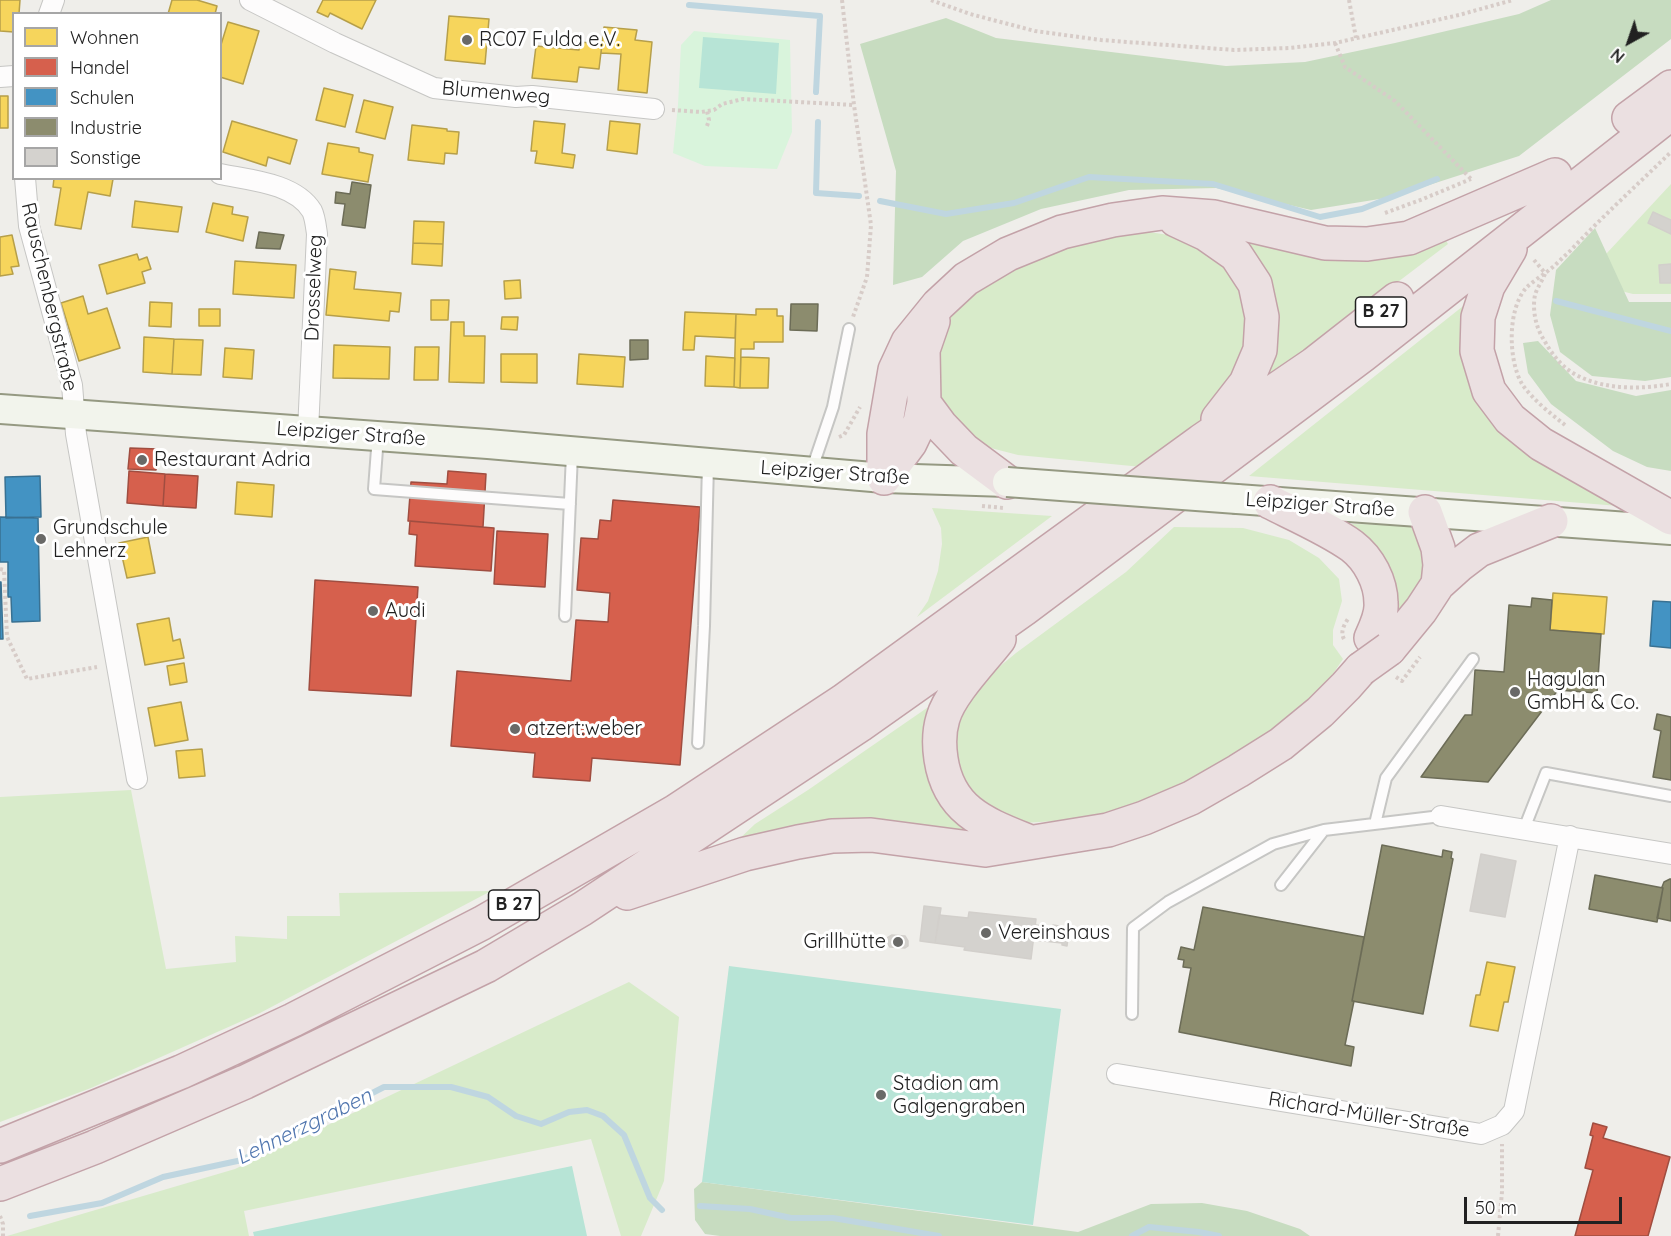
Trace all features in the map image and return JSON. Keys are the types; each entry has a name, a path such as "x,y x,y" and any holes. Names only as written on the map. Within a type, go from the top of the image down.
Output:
{"highway":[{"name":"B 27","path":"1,1146 181,1072 293,1020 482,923 666,817 843,701 1201,441 1314,364 1671,87"},
{"name":"B 27","path":"7,1182 138,1129 245,1082 486,966 582,909 860,725 1024,609 1363,355 1527,245 1671,113"},
{"path":"884,477 884,434 895,370 908,342 938,305 966,279 1008,254 1062,232 1113,220 1162,213 1214,217 1325,243 1367,244 1409,237 1555,175"},
{"path":"1162,213 1206,234 1236,255 1255,284 1262,316 1260,350 1246,383 1201,441"},
{"path":"1527,245 1488,286 1478,317 1477,351 1489,391 1510,419 1541,444 1671,518"},
{"path":"884,477 910,443 920,422 924,403 923,350 938,305"},
{"path":"924,403 941,426 994,481"},
{"path":"1270,502 1353,547 1368,562 1377,580 1382,603 1380,619 1363,657"},
{"path":"1425,512 1438,548 1440,565 1438,584"},
{"path":"582,909 745,854 832,836 871,835 985,850 1108,830 1144,818 1191,798 1281,744 1320,712 1363,657 1421,610 1438,584 1479,550 1551,521"},
{"path":"1024,609 951,703 943,718 939,746 944,775 955,798 971,814 989,825 1030,842"}],"main road":[{"name":"Leipziger Straße","path":"0,409 572,450 811,472 994,481 1671,530"}],"street":[{"name":"Blumenweg","path":"250,0 335,43 434,88 654,109"},
{"name":"Drosselweg","path":"222,174 268,183 298,195 312,211 317,234 308,431"},
{"name":"Rauschenbergstraße","path":"25,180 29,226 72,385 73,415 137,779"},
{"path":"1441,816 1671,854"},
{"path":"1502,1125 1514,1111 1570,836"},
{"name":"Richard-Müller-Straße","path":"1117,1074 1481,1134 1502,1125"}],"lane":[{"path":"811,472 833,407 849,329"},
{"path":"378,436 374,489 570,504"},
{"path":"565,616 572,450"},
{"path":"698,743 708,464"},
{"path":"1375,824 1386,778 1473,658"},
{"path":"1524,829 1546,773 1671,796"},
{"path":"1132,1014 1133,927 1168,902 1274,844 1324,830 1441,816"},
{"path":"1281,885 1324,830"}],"path":[{"path":"842,0 871,225 867,277 849,329"},
{"path":"931,0 970,14 1035,31 1101,40 1234,50 1289,48 1335,43 1459,15 1513,0"},
{"path":"1350,0 1356,38"},
{"path":"1335,43 1345,67 1395,101 1471,179"},
{"path":"654,109 701,112 714,110 722,104 743,99 854,105"},
{"path":"707,111 709,120 707,126"},
{"path":"1573,430 1529,394 1521,381 1515,366 1512,337 1516,308 1527,287 1562,259 1595,224 1671,152"},
{"path":"1527,245 1545,273"},
{"path":"1545,273 1535,295 1535,315 1539,333 1550,351 1567,369 1587,380 1611,385 1651,388 1671,384"},
{"path":"0,569 4,570 8,638 27,678 116,664"},
{"path":"1352,613 1343,628 1342,636 1363,657"},
{"path":"1402,681 1423,652"},
{"path":"1498,1236 1502,1192 1502,1125"},
{"path":"0,1216 3,1236"}],"green space":[{"path":"1551,0 1671,0 1671,39 1519,156 1392,197 1311,210 1216,188 1129,190 1041,209 963,241 922,277 893,285 896,171 860,44 946,18 996,38 1226,66 1305,62 1519,14"},
{"path":"694,31 790,40 792,132 777,169 705,166 673,153 681,45"},
{"path":"703,37 779,43 776,94 699,88"},
{"path":"1671,184 1671,294 1633,294 1581,281"},
{"path":"1214,226 1445,239 1448,244 1262,387 1268,354"},
{"path":"1595,228 1629,302 1671,302 1671,377 1645,381 1592,376 1560,352 1550,315 1556,270"},
{"path":"1114,232 1149,232 1182,237 1228,265 1242,286 1253,326 1237,380 1196,428 1142,467 1018,455 987,447 943,416 930,374 939,337 954,311 974,290 1054,246"},
{"path":"1472,299 1472,379 1631,507 1249,476"},
{"path":"1538,341 1576,381 1636,396 1671,390 1671,471 1647,467 1613,451 1551,404 1528,373 1523,343"},
{"path":"932,508 1052,516 917,617 928,601 938,571 942,544 941,528"},
{"path":"1351,524 1414,525 1427,549 1421,583 1393,630 1349,526"},
{"path":"1174,527 1243,528 1289,540 1319,558 1339,579 1342,601 1333,630 1333,645 1343,659 1324,687 1282,723 1204,775 1160,797 1119,810 1072,820 1023,823 989,810 965,788 951,739 959,711 987,677 1126,572"},
{"path":"937,701 933,717 987,837 736,842 755,824"},
{"path":"131,790 166,969 236,962 235,936 287,939 287,916 340,916 339,893 491,891 260,1013 91,1088 0,1122 0,797"},
{"name":"Stadion am Galgengraben","path":"729,966 1061,1009 1033,1225 702,1182"},
{"path":"629,982 679,1017 664,1181 641,1236 621,1236 591,1139 244,1211 249,1236 7,1236 235,1169"},
{"path":"572,1166 587,1236 254,1236 253,1232"},
{"path":"702,1182 1078,1232 1151,1204 1202,1203 1247,1211 1300,1229 1310,1236 720,1236 705,1234 695,1220 694,1189"}],"building: Wohnen":[{"path":"0,0 20,0 19,12 12,12 12,32 0,31"},
{"path":"172,0 197,0 217,6 216,12 169,12"},
{"path":"323,0 376,0 362,29 330,13 328,17 317,12"},
{"name":"RC07 Fulda e.V.","path":"449,16 489,19 485,64 445,60"},
{"path":"228,22 259,31 243,84 222,78 222,42"},
{"path":"604,27 637,30 635,40 652,42 647,93 618,90 621,54 601,53"},
{"path":"580,42 602,44 599,69 579,67 577,82 532,78 536,46 579,50"},
{"path":"324,88 353,95 345,127 316,120"},
{"path":"0,96 8,96 8,128 0,128"},
{"path":"364,100 393,107 385,139 356,132"},
{"path":"232,121 297,140 290,164 268,157 266,166 223,152"},
{"path":"534,121 565,124 562,153 575,155 573,168 535,163 537,151 531,151"},
{"path":"610,121 640,124 637,154 607,150"},
{"path":"412,125 459,132 457,154 445,153 444,164 408,160"},
{"path":"328,143 359,148 359,152 373,155 368,182 322,174"},
{"path":"54,180 113,180 110,196 88,192 81,229 55,225 61,188 53,187"},
{"path":"135,201 182,207 178,232 132,227"},
{"path":"213,203 233,207 232,214 248,217 243,241 206,232"},
{"path":"414,221 444,222 443,244 413,243"},
{"path":"12,235 19,266 11,267 13,274 0,276 0,237"},
{"path":"413,243 443,244 442,266 412,264"},
{"path":"137,254 139,260 147,257 151,269 142,272 145,283 107,294 99,265"},
{"path":"235,261 296,265 294,298 233,294"},
{"path":"330,269 356,272 354,289 401,293 399,312 390,311 389,321 326,315"},
{"path":"520,280 521,298 505,299 504,281"},
{"path":"83,296 88,314 107,308 120,348 79,361 61,303"},
{"path":"431,300 449,300 448,320 431,320"},
{"path":"150,302 172,303 171,327 149,326"},
{"path":"199,309 220,309 220,326 199,326"},
{"path":"756,309 777,309 777,316 783,316 783,342 754,342 754,349 741,349 740,388 734,387 736,314 756,315"},
{"path":"685,312 736,314 735,338 695,336 694,350 683,350"},
{"path":"502,317 518,317 517,330 501,329"},
{"path":"451,322 464,322 464,336 485,336 484,383 449,382"},
{"path":"144,337 174,339 172,374 143,372"},
{"path":"174,339 203,340 201,375 172,374"},
{"path":"334,345 390,347 389,379 333,378"},
{"path":"415,347 439,347 438,380 414,380"},
{"path":"225,348 254,350 252,379 223,377"},
{"path":"501,354 537,354 537,383 501,382"},
{"path":"579,354 625,357 623,387 577,384"},
{"path":"706,356 735,358 734,387 705,386"},
{"path":"741,357 769,358 768,388 740,388"},
{"path":"237,482 274,485 272,517 235,514"},
{"path":"148,537 155,573 127,578 119,543"},
{"path":"1553,593 1607,597 1604,634 1550,630"},
{"path":"169,618 173,641 180,639 184,658 145,665 137,624"},
{"path":"184,663 187,682 170,685 167,666"},
{"path":"181,702 188,740 155,746 148,708"},
{"path":"202,749 205,776 179,778 176,751"},
{"path":"1487,962 1515,967 1508,1002 1504,1002 1498,1031 1470,1026 1476,995 1480,995"}],"building: Handel":[{"path":"130,448 158,449 156,470 128,469"},
{"path":"129,471 165,474 163,506 127,503"},
{"path":"448,471 486,474 483,527 408,521 411,482 447,484"},
{"path":"165,474 198,476 196,508 163,506"},
{"path":"613,500 700,507 680,765 592,758 590,781 533,777 535,753 451,746 457,671 571,681 576,620 608,622 610,593 577,590 581,538 598,539 600,520 611,521"},
{"path":"410,521 494,528 491,571 415,566 417,535 409,534"},
{"path":"497,531 548,534 545,587 494,584"},
{"path":"315,580 418,587 411,696 309,690"},
{"path":"1593,1123 1607,1127 1603,1138 1670,1157 1648,1236 1575,1236 1593,1170 1585,1168 1593,1136 1590,1135"}],"building: Schulen":[{"path":"40,476 41,517 6,518 5,477"},
{"path":"0,517 38,518 40,621 12,622 11,597 8,597 8,562 0,562"},
{"path":"1,582 3,639 0,639"},
{"path":"1653,601 1671,602 1671,648 1650,646"}],"building: Industrie":[{"path":"352,182 371,185 365,228 342,225 345,204 335,203 336,192 350,194"},
{"path":"259,232 284,235 280,249 256,248"},
{"path":"791,304 818,304 817,331 790,330"},
{"path":"630,340 648,340 648,359 630,360"},
{"name":"Hagulan GmbH & Co.","path":"1532,598 1552,600 1550,630 1601,634 1597,693 1558,690 1488,782 1421,777 1465,715 1472,715 1475,670 1504,672 1509,605 1531,607"},
{"path":"1657,714 1671,717 1671,780 1653,777 1661,731 1654,729"},
{"path":"1382,845 1442,857 1443,850 1452,852 1451,858 1453,859 1423,1014 1352,1001"},
{"path":"1595,875 1663,888 1657,922 1589,909"},
{"path":"1671,879 1671,921 1657,918 1662,887 1664,882"},
{"path":"1203,907 1364,937 1345,1045 1354,1047 1351,1066 1179,1032 1191,968 1183,967 1184,960 1178,959 1181,947 1194,950"}],"building: Sonstige":[{"path":"1653,212 1671,220 1671,234 1648,223"},
{"path":"1671,264 1671,283 1660,283 1659,265"},
{"path":"1481,854 1516,861 1505,917 1470,911"},
{"path":"924,906 941,908 935,943 920,941"},
{"name":"Vereinshaus","path":"969,912 1036,919 1031,959 964,950 965,947 935,943 939,915 968,918"},
{"path":"1036,925 1053,928 1053,925 1065,927 1069,930 1067,946 1062,943 1034,940"},
{"name":"Grillhütte","path":"892,935 905,936 908,946 905,948 890,947 887,938"}],"waterway":[{"path":"689,5 820,16 816,92"},
{"path":"818,122 816,193 859,196"},
{"path":"880,201 946,214 1014,203 1089,177 1213,184 1320,217 1362,209 1437,179"},
{"path":"1556,301 1671,331"},
{"name":"Lehnerzgraben","path":"30,1216 102,1203 163,1177 242,1160 384,1087 451,1087 488,1097 516,1116 541,1124 569,1112 587,1110 603,1116 624,1135 650,1198 662,1210"},
{"name":"Lehnerzgraben","path":"700,1206 750,1209 791,1218 833,1218 939,1236"},
{"name":"Lehnerzgraben","path":"1132,1236 1149,1227 1219,1236"}],"place":[{"name":"RC07 Fulda e.V.","path":"467,40"},
{"name":"Restaurant Adria","path":"142,460"},
{"name":"Grundschule Lehnerz","path":"41,539"},
{"name":"Audi","path":"373,611"},
{"name":"Hagulan GmbH & Co.","path":"1515,692"},
{"name":"atzert:weber","path":"515,729"},
{"name":"Vereinshaus","path":"986,933"},
{"name":"Grillhütte","path":"898,942"},
{"name":"Stadion am Galgengraben","path":"881,1095"}]}
